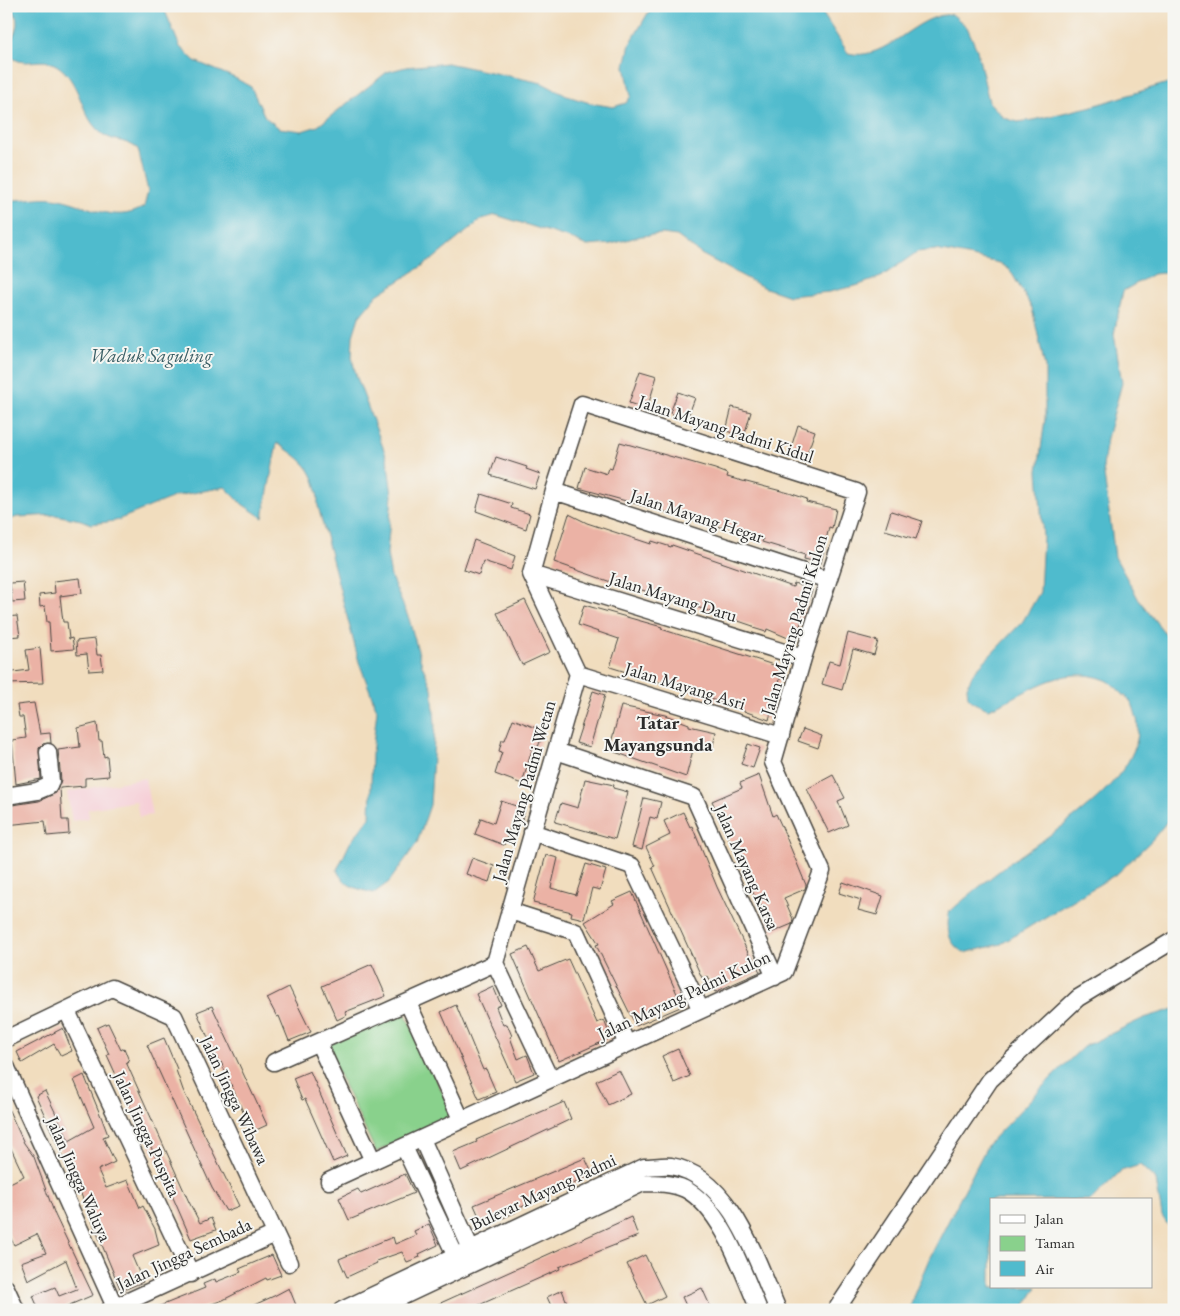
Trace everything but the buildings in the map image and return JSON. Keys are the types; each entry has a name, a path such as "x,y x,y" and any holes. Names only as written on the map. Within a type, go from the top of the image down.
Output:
{"street":[{"name":"Jalan Mayang Padmi Kidul","path":"554,490 582,404 857,492"},
{"path":"554,490 532,574 578,674"},
{"name":"Jalan Mayang Hegar","path":"554,490 828,580"},
{"name":"Jalan Mayang Padmi Kulon","path":"329,1181 784,972 822,871 773,762 803,658 857,492"},
{"name":"Jalan Mayang Daru","path":"532,574 803,658"},
{"name":"Jalan Mayang Asri","path":"578,674 781,736"},
{"name":"Jalan Mayang Padmi Wetan","path":"496,963 578,674"},
{"name":"Jalan Mayang Karsa","path":"556,751 694,797 774,977"},
{"path":"6,796 37,791 49,786 51,781 48,752"},
{"path":"532,832 632,866 701,1010"},
{"path":"510,911 576,932 627,1044"},
{"path":"836,1310 990,1080 1078,998 1174,940"},
{"path":"274,1062 319,1044 496,963 550,1079"},
{"name":"Jalan Jingga Wibawa","path":"67,1011 112,988 174,1016 289,1263"},
{"path":"408,1003 461,1119"},
{"path":"6,1038 67,1011"},
{"name":"Jalan Jingga Puspita","path":"67,1011 191,1274"},
{"path":"319,1044 373,1161"},
{"name":"Jalan Jingga Waluya","path":"6,1066 112,1308"},
{"path":"422,1139 467,1259"},
{"path":"404,1147 467,1259"},
{"name":"Bulevar Mayang Padmi","path":"374,1310 467,1259 644,1167 671,1166 700,1177 724,1200 744,1233 778,1310"},
{"name":"Bulevar Mayang Padmi","path":"342,1310 643,1184 662,1183 685,1189 707,1206 732,1250 759,1310"},
{"name":"Jalan Jingga Sembada","path":"112,1308 191,1274 275,1234"},
{"path":"732,1250 752,1250"},
{"path":"6,1288 16,1310"}],"shaded area":[{"path":"145,778 152,815 139,817 136,801 88,809 89,818 72,821 67,792"}],"green space":[{"path":"403,1009 453,1115 376,1152 325,1045"}],"water":[{"name":"Waduk Saguling","path":"11,6 163,6 180,47 195,61 251,87 265,117 279,128 302,131 318,126 387,72 406,67 447,63 542,83 567,96 590,103 613,107 626,103 631,96 625,66 630,44 652,6 818,6 848,53 860,54 883,48 938,16 952,14 967,27 977,50 989,102 1004,118 1018,122 1093,106 1174,81 1174,272 1153,274 1123,291 1114,334 1122,383 1107,438 1103,467 1115,557 1139,600 1174,645 1174,813 1152,840 1118,873 1001,944 964,953 951,940 948,930 949,912 1000,871 1092,803 1112,783 1128,762 1137,741 1137,719 1131,702 1114,685 1106,680 1074,675 1059,678 1045,682 988,709 974,703 968,697 967,687 973,673 1023,621 1040,592 1043,537 1038,471 1045,419 1045,367 1032,308 1010,270 1000,263 953,253 935,250 917,252 881,277 859,285 829,292 789,296 763,287 701,254 677,236 662,234 641,236 611,244 587,246 569,238 496,215 482,219 433,259 377,295 359,317 353,336 352,358 356,375 387,458 392,495 387,554 391,577 409,619 422,665 432,688 435,724 430,805 417,843 389,882 374,893 348,884 337,870 350,843 370,817 372,754 377,710 359,662 318,506 316,484 308,468 277,443 263,518 242,504 225,487 176,496 115,521 91,524 55,515 17,517 6,521 6,200 53,198 110,214 121,214 133,212 144,207 148,191 138,149 106,136 95,127 68,75 61,68 52,63 41,61 19,61 9,54 17,25 17,20"},
{"path":"1174,1009 1174,1234 1162,1216 1156,1180 1140,1165 1121,1171 1093,1198 990,1198 990,1288 1036,1288 1023,1310 910,1310 913,1297 929,1259 988,1144 1083,1047 1144,1018"}],"district":[{"name":"Tatar Mayangsunda","path":"658,733"}]}
